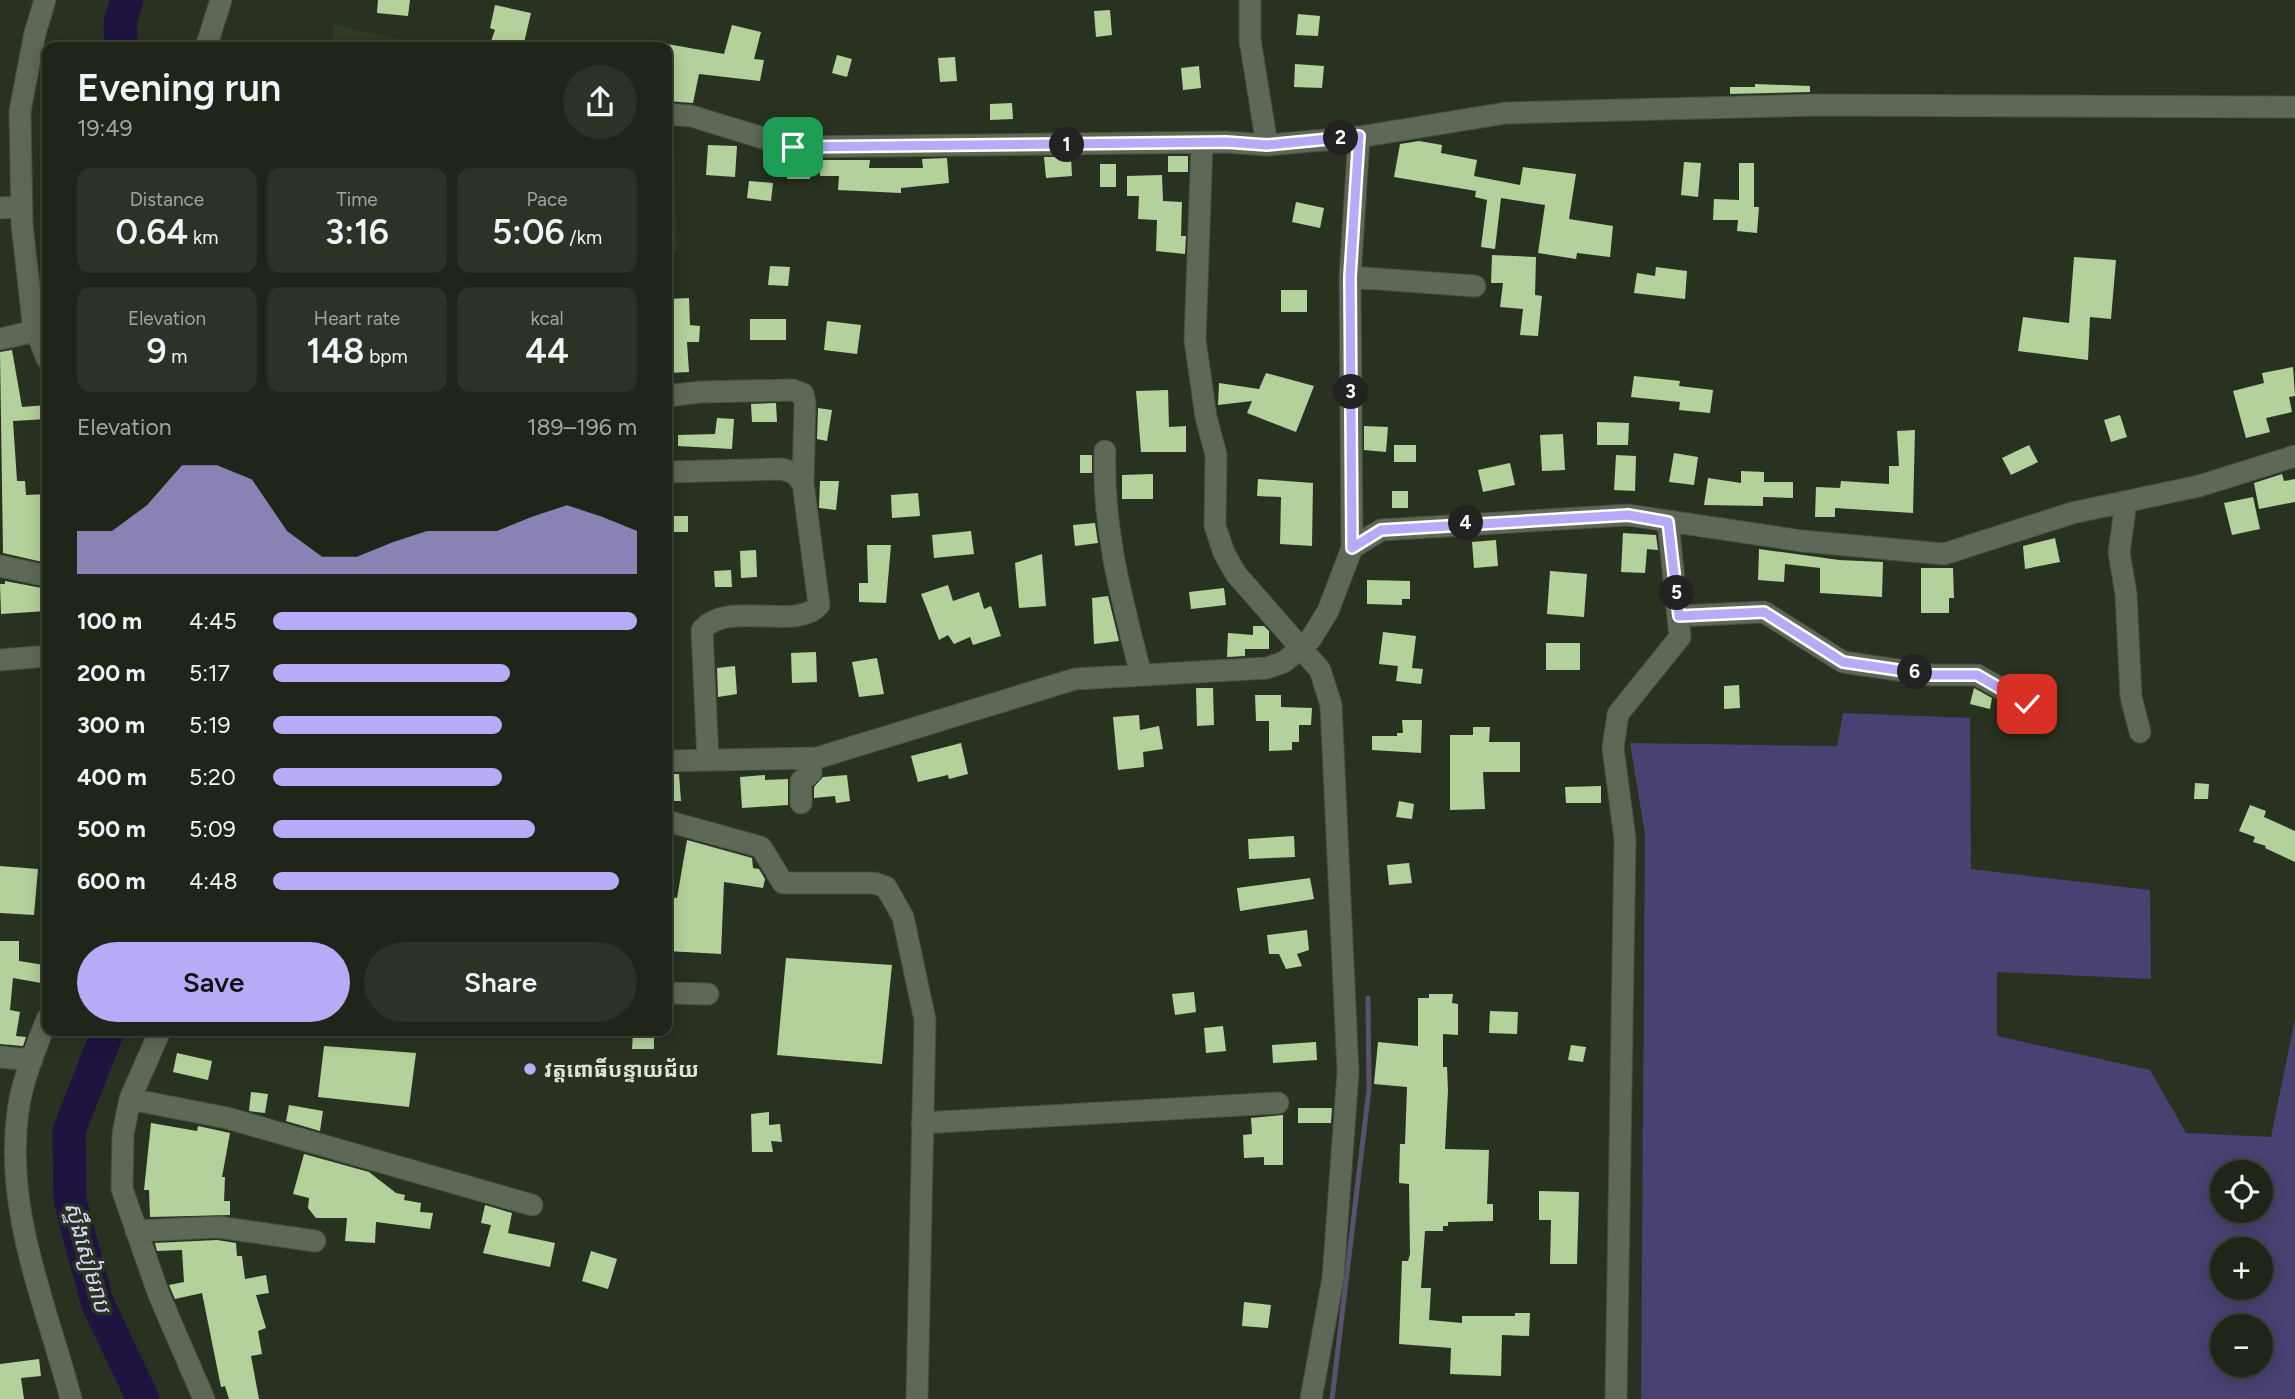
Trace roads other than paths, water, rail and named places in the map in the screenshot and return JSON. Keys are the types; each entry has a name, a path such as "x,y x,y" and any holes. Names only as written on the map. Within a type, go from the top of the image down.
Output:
{"street":[{"path":"42,347 35,331 22,206 21,102 45,0"},
{"path":"208,42 221,0"},
{"path":"1250,0 1248,18 1259,100 1260,141"},
{"path":"672,114 691,116 793,147 1202,144 1359,136 1506,113 1816,105 2295,107"},
{"path":"672,761 811,758 1074,679 1267,668 1284,662 1305,644 1325,617 1352,548 1350,277 1359,136"},
{"path":"1202,144 1195,340 1206,417 1216,455 1215,526 1224,553 1237,574 1305,644 1320,670 1331,705 1348,1072 1333,1278 1311,1399"},
{"path":"0,208 22,206"},
{"path":"1350,277 1475,286"},
{"path":"0,339 35,331"},
{"path":"672,395 700,392 793,390 803,394 803,483 819,605 806,613 724,617 702,630 708,760"},
{"path":"1105,451 1104,493 1110,548 1141,675"},
{"path":"1352,548 1381,530 1628,515 1802,541 1944,554 2072,513 2199,486 2295,456"},
{"path":"672,472 782,469 794,473 803,483"},
{"path":"2126,503 2119,552 2126,594 2131,697 2140,732"},
{"path":"1616,1399 1625,839 1613,748 1618,714 1680,637 1668,522"},
{"path":"0,566 42,575"},
{"path":"1679,616 1764,612 1843,662 1932,675 1977,675 2027,704"},
{"path":"0,660 42,656"},
{"path":"802,803 801,781 811,773 811,758"},
{"path":"672,822 761,847 783,883 874,883 886,887 903,917 925,1020 917,1399"},
{"path":"672,993 708,994"},
{"path":"42,1033 9,1109 21,1229 71,1399"},
{"path":"158,1036 130,1099 124,1134 122,1189 159,1295 204,1399"},
{"path":"0,1057 32,1060"},
{"path":"130,1099 227,1118 531,1205"},
{"path":"922,1123 1278,1103"},
{"path":"136,1231 218,1227 315,1241"}],"waterway":[{"name":"ស្ទឹងសៀមរាប","path":"121,42 120,23 127,0"},
{"path":"1332,1399 1369,1089 1368,998"},
{"name":"ស្ទឹងសៀមរាប","path":"106,1036 69,1131 70,1200 97,1302 143,1399"}],"place":[{"name":"វត្តពោធិ៍បន្ទាយជ័យ","path":"530,1069"}]}
